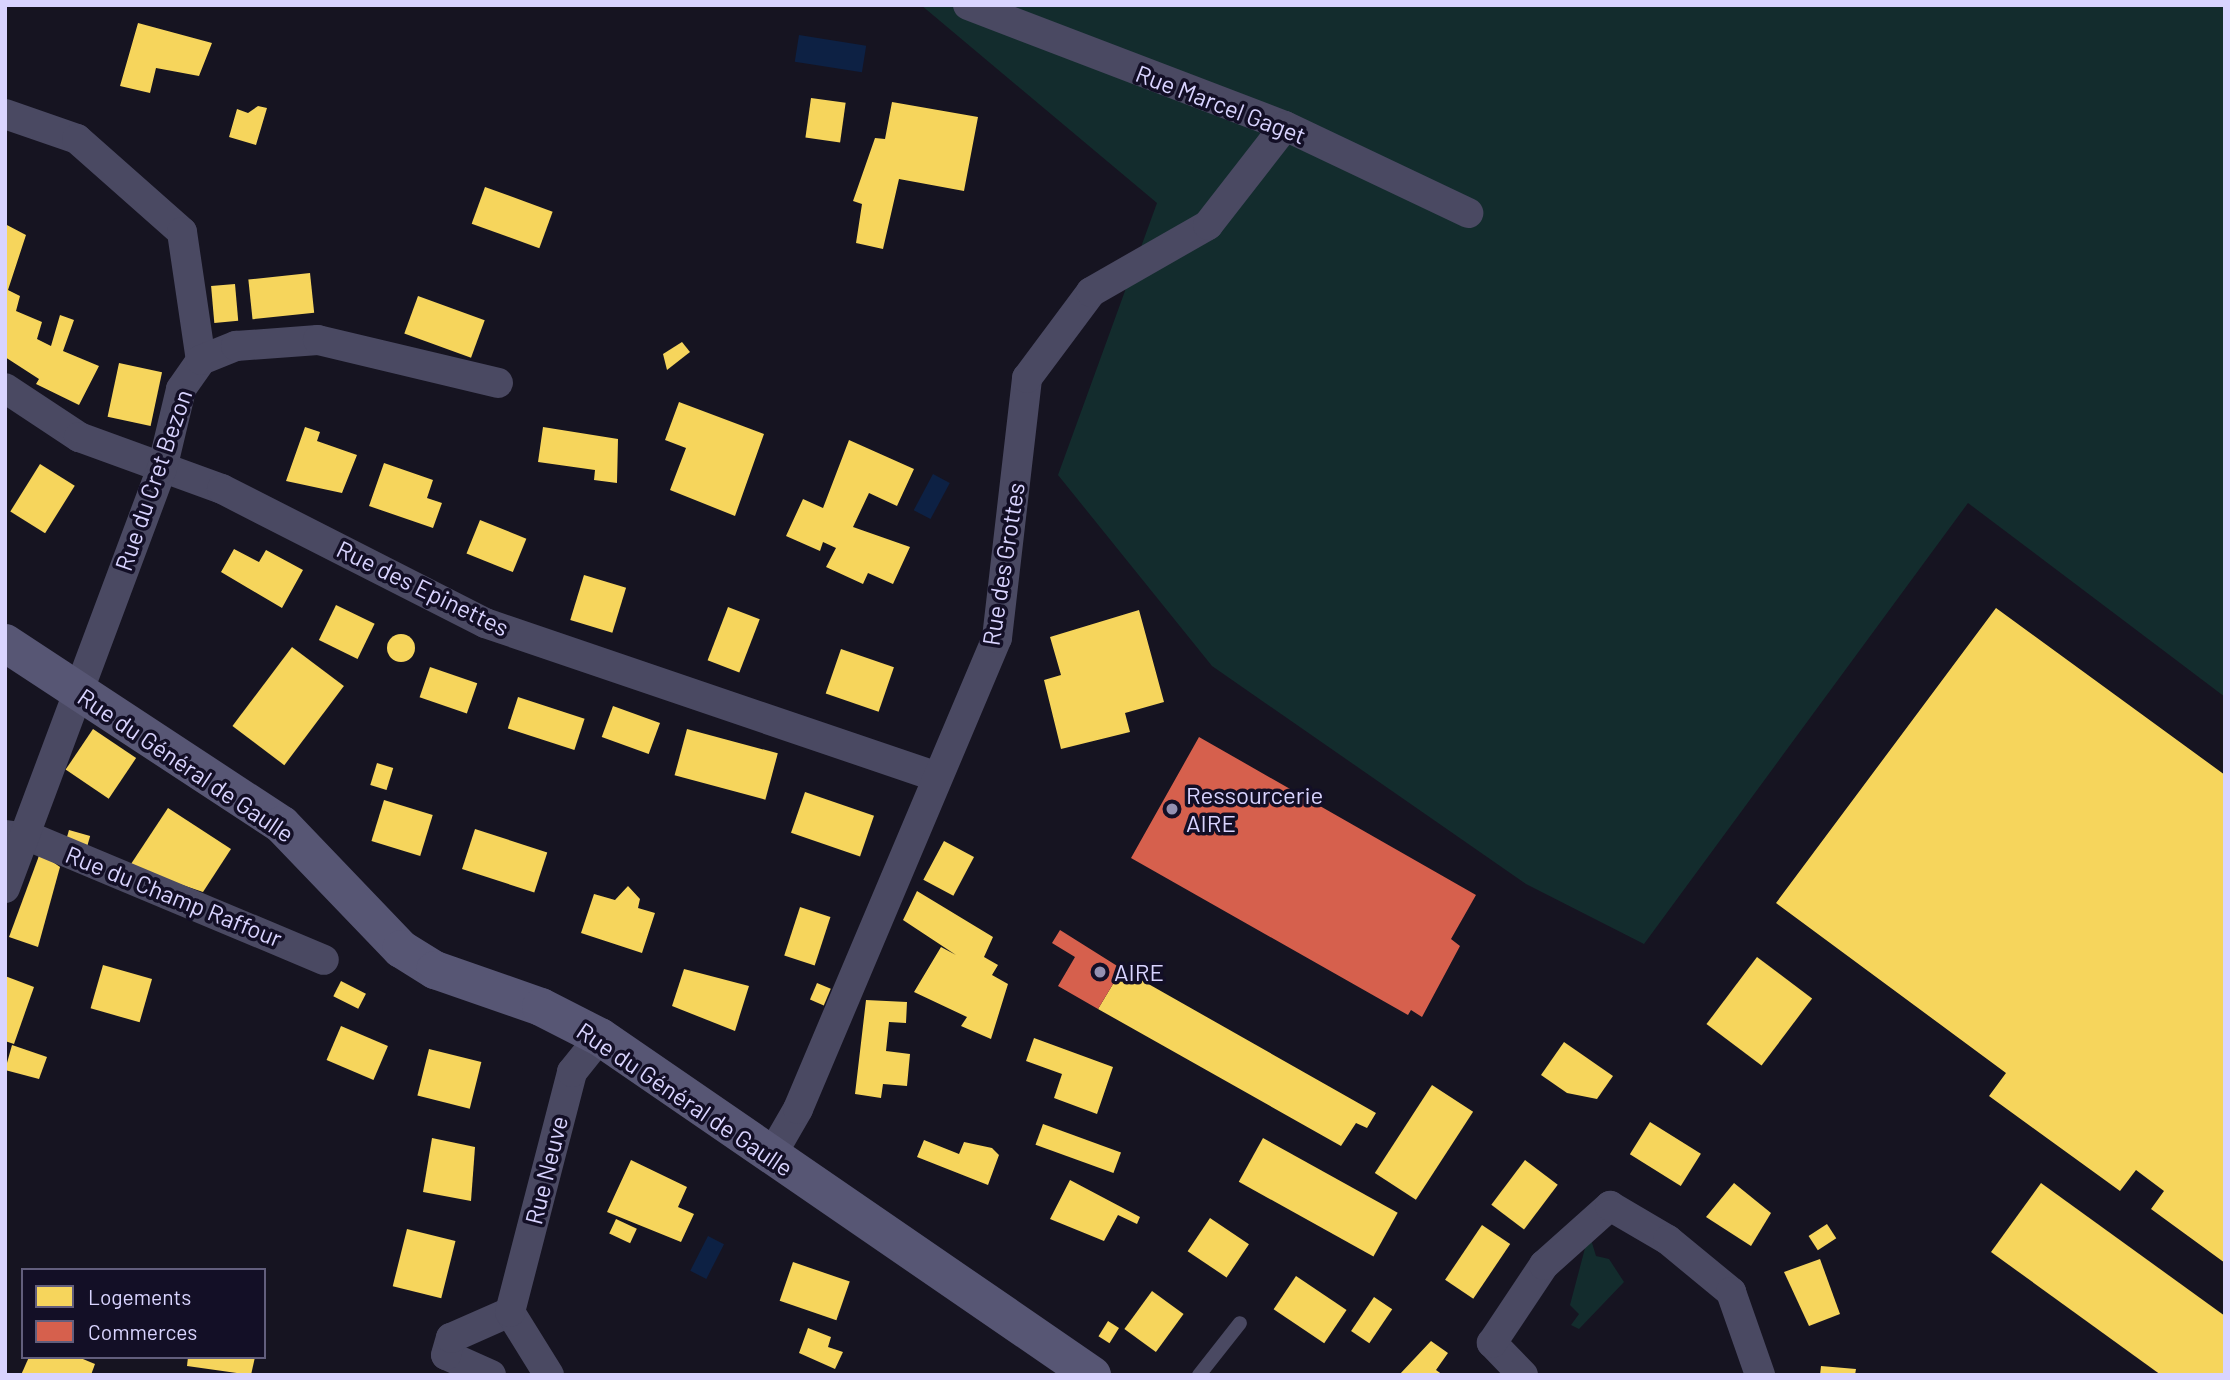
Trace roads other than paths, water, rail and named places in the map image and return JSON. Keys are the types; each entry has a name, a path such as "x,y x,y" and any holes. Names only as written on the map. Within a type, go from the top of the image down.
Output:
{"main road":[{"name":"Rue du Général de Gaulle","path":"5,643 282,825 401,949 435,970 541,1007 600,1037 1092,1375"}],"street":[{"name":"Rue Marcel Gaget","path":"968,5 1285,126 1468,213"},
{"path":"5,114 78,139 182,232 201,360"},
{"name":"Rue des Grottes","path":"771,1156 798,1109 997,638 1027,378 1091,292 1208,225 1285,126"},
{"name":"Rue du Cret Bezon","path":"5,888 14,836 78,692 162,469 181,389 201,360 236,346 318,340 498,383"},
{"name":"Rue des Epinettes","path":"5,388 79,437 222,489 485,623 937,777"},
{"name":"Rue du Champ Raffour","path":"14,836 223,913 324,960"},
{"name":"Rue Neuve","path":"510,1312 572,1072 600,1037"},
{"path":"1523,1375 1492,1343 1544,1265 1610,1206 1668,1240 1731,1292 1760,1375"},
{"path":"491,1375 446,1354 451,1338 510,1312 549,1375"}],"lane":[{"path":"1199,1375 1240,1323"}],"water":[{"path":"799,35 866,46 862,72 795,62"},
{"path":"933,474 950,483 931,519 914,510"},
{"path":"708,1236 724,1244 706,1279 690,1271"}],"place":[{"name":"Ressourcerie AIRE","path":"1172,809"},
{"name":"AIRE","path":"1100,972"}]}
